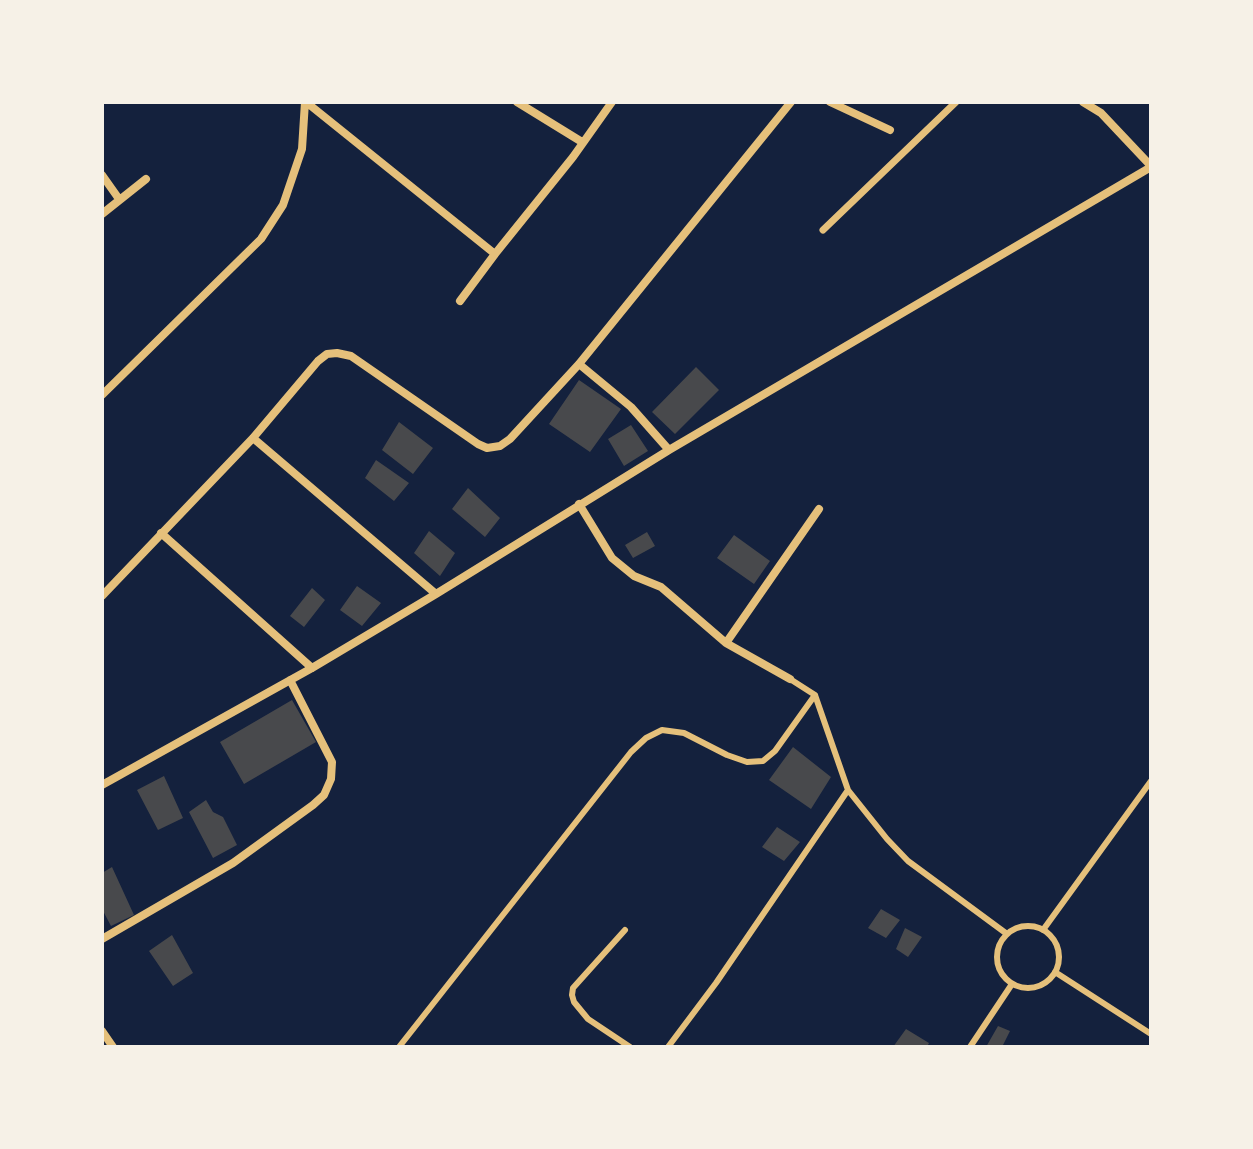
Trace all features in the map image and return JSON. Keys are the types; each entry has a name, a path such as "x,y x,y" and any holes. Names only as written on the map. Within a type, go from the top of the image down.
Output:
{"street":[{"path":"305,102 495,254"},
{"path":"102,395 261,239 283,205 302,149 305,102"},
{"path":"517,102 582,142"},
{"path":"460,301 612,102"},
{"path":"102,596 253,438 327,354 351,356 478,444 487,448 500,446 510,439 579,364 791,102"},
{"path":"830,102 890,130"},
{"path":"823,230 956,102"},
{"path":"102,785 312,668 669,450 1151,167 1101,113 1083,102"},
{"path":"102,175 119,199"},
{"path":"102,214 146,179"},
{"path":"579,364 631,407 669,450"},
{"path":"253,438 436,594"},
{"path":"579,504 612,558 634,576 661,587 726,643 790,679"},
{"path":"726,643 819,509"},
{"path":"161,533 312,668"},
{"path":"102,939 233,863 324,795 331,779 332,762 290,680"},
{"path":"102,1031 113,1047"}],"lane":[{"path":"790,679 815,695 848,790 887,839 908,861 1007,934"},
{"path":"399,1047 631,752 646,738 662,730 684,733 727,755 747,762 763,761 775,751 815,695"},
{"path":"1043,930 1151,781"},
{"path":"668,1047 716,983 848,790"},
{"path":"1025,926 1043,930 1051,936 1059,953 1055,972 1041,985 1031,988 1012,984 1005,978 997,961 1001,942 1007,934 1025,926"},
{"path":"625,930 573,988 572,995 588,1019 630,1047"},
{"path":"1055,972 1151,1034"},
{"path":"970,1047 1012,984"}],"building":[{"path":"696,367 719,390 675,434 652,412"},
{"path":"579,380 621,409 590,452 549,424"},
{"path":"399,422 433,448 413,474 382,450"},
{"path":"631,425 648,451 624,466 608,439"},
{"path":"376,460 409,483 394,501 365,478"},
{"path":"468,488 500,518 485,537 452,509"},
{"path":"429,531 455,553 440,576 414,553"},
{"path":"647,532 655,546 633,558 625,545"},
{"path":"734,535 770,561 754,584 717,558"},
{"path":"357,586 381,603 362,626 340,610"},
{"path":"312,588 325,600 304,627 290,616"},
{"path":"292,700 316,742 244,784 220,742"},
{"path":"793,747 831,777 811,809 769,780"},
{"path":"164,776 183,818 158,830 137,790"},
{"path":"206,800 213,812 223,817 237,845 213,858 189,812"},
{"path":"777,827 800,842 784,861 762,847"},
{"path":"112,867 134,915 111,926 102,909 102,873"},
{"path":"881,909 900,920 886,938 868,928"},
{"path":"905,928 922,937 908,957 896,949"},
{"path":"172,935 193,973 173,986 149,951"},
{"path":"998,1026 1010,1031 1002,1047 986,1047"},
{"path":"906,1029 929,1043 927,1047 893,1047"}]}
